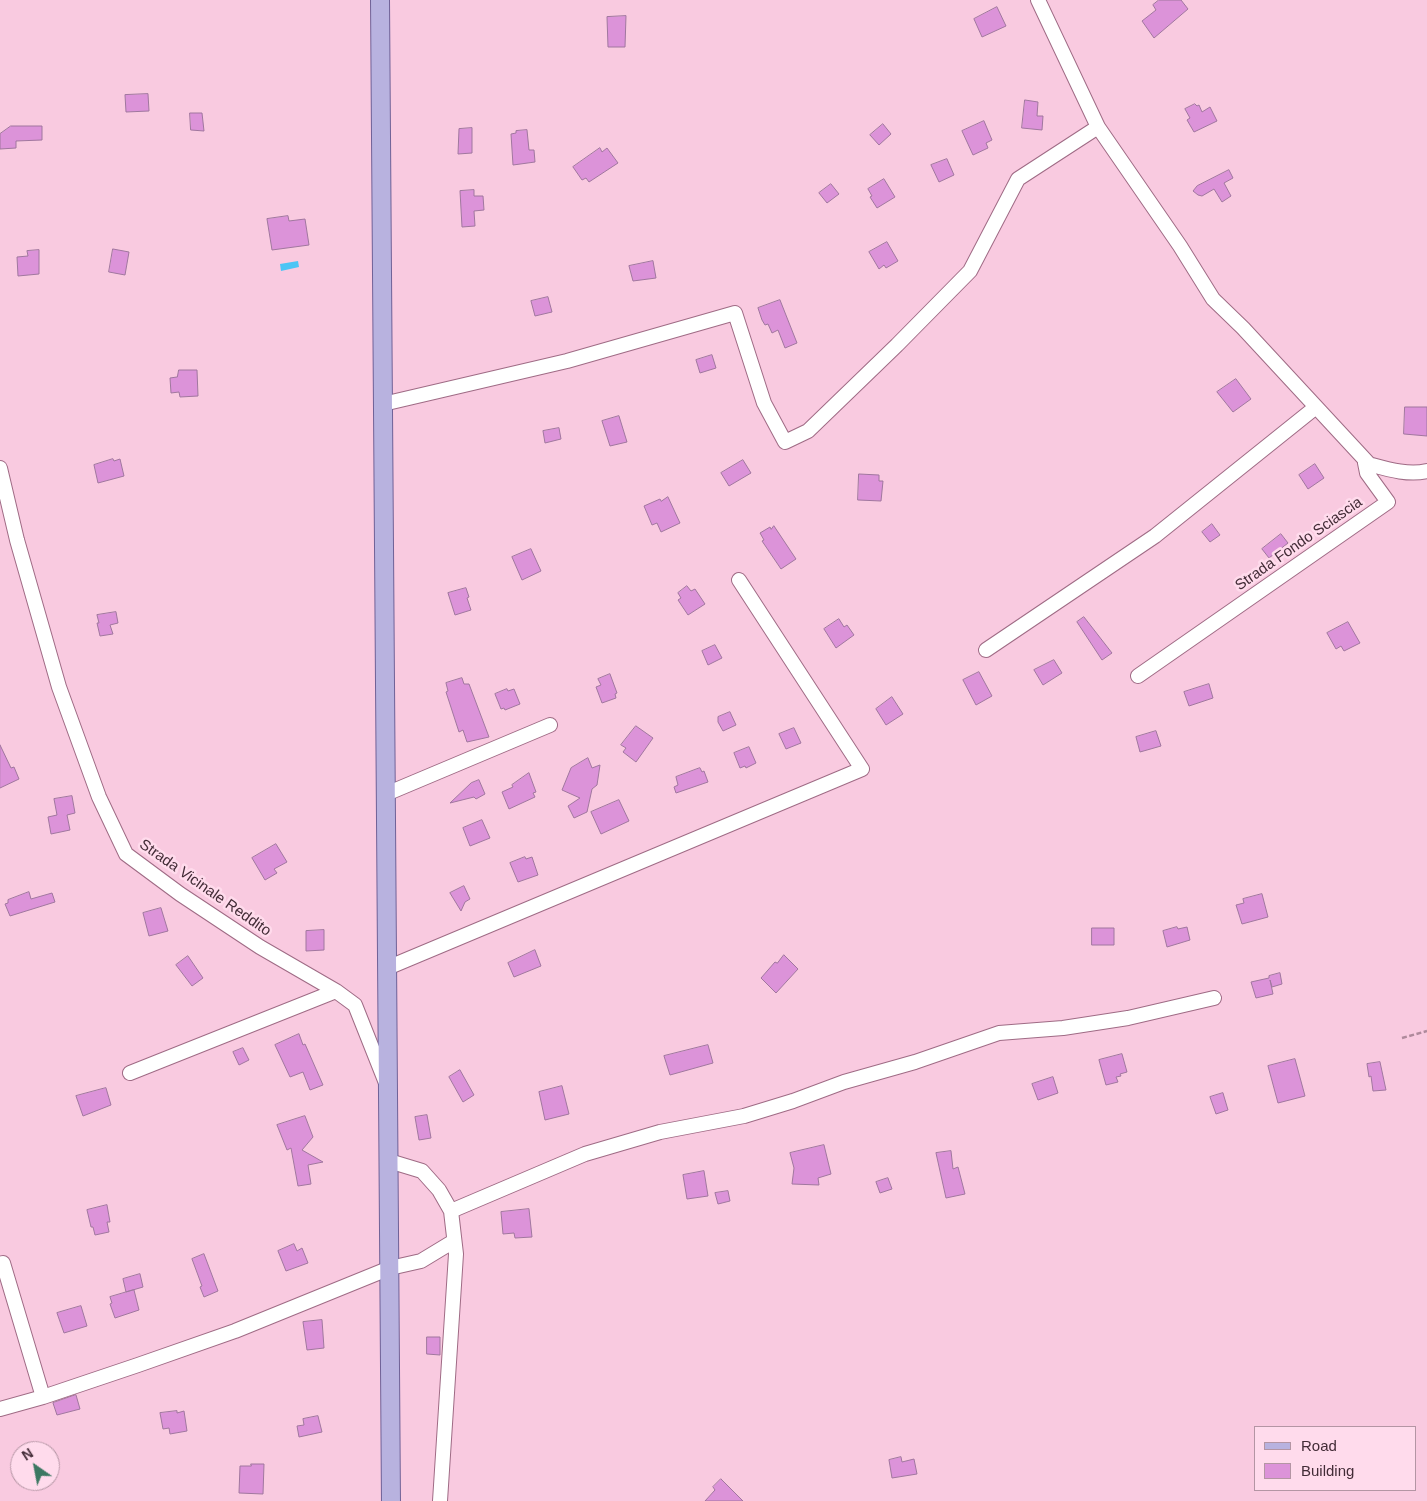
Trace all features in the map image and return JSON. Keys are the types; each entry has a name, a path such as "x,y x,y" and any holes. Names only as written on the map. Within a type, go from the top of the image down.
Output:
{"main road":[{"path":"380,0 391,1501"}],"street":[{"path":"1038,0 1098,127 1180,246 1213,299 1243,328 1369,464 1387,469 1419,473 1427,471"},
{"path":"383,404 567,361 735,313 764,403 785,442 808,431 970,271 1018,179 1098,127"},
{"path":"986,650 1155,536 1316,407"},
{"name":"Strada Fondo Sciascia","path":"1138,676 1388,502 1367,473 1365,463 1369,464"},
{"name":"Strada Vicinale Reddito","path":"0,468 17,540 59,687 99,797 126,854 180,894 260,947 336,991 355,1005 388,1089"},
{"path":"387,968 862,769 739,580"},
{"path":"386,794 550,724"},
{"path":"130,1073 336,991"},
{"path":"452,1211 585,1154 660,1132 744,1116 785,1104 844,1082 915,1062 1000,1033 1064,1028 1128,1018 1214,998"},
{"path":"389,1161 422,1171 439,1190 452,1211 456,1254 440,1501"},
{"path":"0,1409 43,1397 235,1331 390,1268 421,1261 454,1241"},
{"path":"0,1264 3,1263 43,1397"}],"path":[{"path":"1402,1038 1427,1031"}],"water":[{"path":"298,261 299,267 281,271 280,264"}],"building":[{"path":"1159,0 1181,0 1188,9 1154,38 1142,21 1156,10 1153,5"},
{"path":"997,7 1006,26 982,37 974,19"},
{"path":"626,16 625,47 608,47 607,17"},
{"path":"148,94 149,111 126,112 125,95"},
{"path":"1025,100 1038,102 1037,116 1043,116 1042,130 1022,128"},
{"path":"1195,104 1199,105 1202,112 1210,107 1217,121 1194,132 1187,120 1190,118 1185,109"},
{"path":"190,113 202,113 204,131 191,130"},
{"path":"984,121 992,140 986,143 988,148 973,155 962,131"},
{"path":"883,124 891,134 879,145 870,135"},
{"path":"11,126 42,126 42,140 16,141 16,148 0,149 0,134"},
{"path":"472,128 472,153 458,154 459,129"},
{"path":"527,130 529,150 534,150 535,162 513,165 511,134 516,133 516,131"},
{"path":"600,148 602,152 607,148 618,163 589,182 586,178 582,180 573,167"},
{"path":"947,159 954,175 939,182 931,165"},
{"path":"1229,170 1233,178 1224,183 1231,196 1222,202 1214,189 1202,196 1193,191 1197,186"},
{"path":"884,179 895,197 877,208 870,197 872,196 868,189"},
{"path":"831,184 839,194 827,203 819,193"},
{"path":"474,190 474,196 483,196 484,210 474,211 475,226 462,227 460,191"},
{"path":"288,216 289,221 305,219 309,245 272,250 267,219"},
{"path":"887,242 898,261 886,268 884,265 879,269 869,252"},
{"path":"113,249 129,252 125,275 109,272"},
{"path":"39,250 39,274 18,276 17,257 28,256 27,251"},
{"path":"653,261 656,278 633,281 629,266"},
{"path":"548,297 552,312 535,316 531,301"},
{"path":"780,300 797,343 785,348 778,330 772,333 768,324 765,325 762,320 758,308"},
{"path":"712,355 716,368 700,373 696,360"},
{"path":"179,370 197,370 198,396 180,397 179,392 171,393 170,378 177,377"},
{"path":"1236,379 1251,399 1233,412 1217,392"},
{"path":"1405,407 1427,407 1427,436 1404,434"},
{"path":"619,416 627,442 610,446 602,421"},
{"path":"559,428 561,439 545,443 543,431"},
{"path":"113,459 114,461 120,459 124,476 98,483 94,465"},
{"path":"743,460 751,473 729,486 721,473"},
{"path":"1315,464 1324,478 1308,489 1299,475"},
{"path":"859,474 879,475 879,481 883,481 881,501 858,500"},
{"path":"668,497 680,523 661,532 657,523 652,525 644,506"},
{"path":"1212,524 1220,535 1210,542 1202,532"},
{"path":"774,526 796,559 781,569 762,541 764,540 760,533"},
{"path":"1281,534 1288,543 1269,558 1262,549"},
{"path":"531,549 541,571 522,580 512,557"},
{"path":"687,586 691,591 695,589 705,604 688,615 678,600 681,598 678,593"},
{"path":"466,588 471,610 455,615 448,593"},
{"path":"116,612 118,623 110,625 113,634 100,636 97,615"},
{"path":"1084,617 1112,653 1102,660 1077,622"},
{"path":"839,619 844,627 847,625 854,635 836,648 824,629"},
{"path":"1348,622 1360,643 1344,651 1341,646 1336,649 1327,633"},
{"path":"715,645 722,658 708,665 702,651"},
{"path":"1054,660 1062,673 1043,685 1034,670"},
{"path":"979,672 992,696 976,705 963,680"},
{"path":"610,674 617,693 615,694 616,698 602,703 596,687 601,685 598,679"},
{"path":"462,678 464,684 469,684 489,737 467,742 463,730 459,732 446,692 448,691 446,683"},
{"path":"1209,684 1213,698 1189,706 1184,692"},
{"path":"507,689 508,691 514,689 520,704 505,710 504,708 501,709 495,694"},
{"path":"892,697 903,714 886,725 876,709"},
{"path":"730,712 736,725 723,731 718,722 718,717"},
{"path":"636,726 653,738 636,762 623,752 626,748 621,745"},
{"path":"794,728 801,743 786,749 779,734"},
{"path":"1156,731 1161,746 1140,752 1136,737"},
{"path":"0,745 11,768 14,767 19,779 0,788"},
{"path":"749,747 756,763 746,768 745,766 740,768 734,753"},
{"path":"588,758 592,768 600,765 597,785 592,789 587,812 574,818 568,806 580,798 562,790 571,768"},
{"path":"700,768 702,772 704,771 708,782 676,793 674,787 678,785 676,777"},
{"path":"529,773 536,792 533,793 535,797 509,809 502,792 513,787 512,785"},
{"path":"479,780 485,794 476,799 474,797 450,803 471,783"},
{"path":"72,796 75,813 67,815 70,830 51,834 48,817 57,815 54,799"},
{"path":"619,800 629,821 601,834 591,812"},
{"path":"482,820 490,838 470,846 463,828"},
{"path":"276,844 287,862 274,869 277,873 265,880 252,858"},
{"path":"525,857 526,859 532,857 538,875 518,882 510,863"},
{"path":"464,886 470,899 465,902 461,911 450,893"},
{"path":"29,892 31,899 52,893 55,902 10,916 5,904 8,903 8,900"},
{"path":"1262,894 1268,917 1242,924 1236,905 1244,903 1243,899"},
{"path":"161,908 168,931 149,936 143,913"},
{"path":"1177,927 1178,929 1187,927 1190,940 1167,947 1163,931"},
{"path":"1092,928 1114,928 1114,945 1092,945"},
{"path":"324,930 324,950 306,951 306,931"},
{"path":"535,950 541,966 514,977 508,963"},
{"path":"784,955 798,969 776,993 761,978"},
{"path":"188,956 203,978 192,986 176,965"},
{"path":"1280,973 1282,984 1272,987 1270,980 1273,994 1256,998 1251,982 1269,978 1269,976"},
{"path":"299,1034 323,1085 310,1090 303,1072 290,1077 275,1045"},
{"path":"708,1045 713,1063 670,1075 664,1056"},
{"path":"243,1048 249,1060 239,1065 233,1052"},
{"path":"1122,1054 1127,1072 1116,1077 1118,1082 1106,1085 1099,1060"},
{"path":"1295,1059 1305,1096 1278,1103 1268,1066"},
{"path":"1380,1062 1386,1090 1373,1091 1367,1064"},
{"path":"460,1070 474,1095 463,1102 449,1077"},
{"path":"1053,1077 1058,1093 1038,1100 1032,1084"},
{"path":"562,1086 569,1114 545,1120 539,1092"},
{"path":"106,1088 111,1105 83,1116 76,1096"},
{"path":"1223,1093 1228,1110 1216,1114 1210,1097"},
{"path":"427,1115 431,1138 419,1140 415,1117"},
{"path":"305,1116 313,1137 302,1150 323,1162 308,1165 311,1184 298,1186 291,1148 287,1150 277,1125"},
{"path":"824,1145 831,1174 818,1178 819,1185 792,1184 794,1168 790,1153"},
{"path":"951,1151 953,1169 958,1167 965,1194 946,1198 936,1153"},
{"path":"704,1171 708,1196 687,1199 683,1175"},
{"path":"888,1178 892,1189 880,1193 876,1182"},
{"path":"728,1191 730,1201 718,1204 715,1193"},
{"path":"107,1205 110,1222 107,1222 109,1232 95,1235 87,1210"},
{"path":"529,1209 532,1237 515,1238 514,1233 503,1234 501,1212"},
{"path":"294,1244 297,1251 302,1248 308,1263 286,1271 278,1251"},
{"path":"204,1254 218,1291 204,1297 192,1259"},
{"path":"140,1274 143,1287 126,1292 123,1279"},
{"path":"134,1290 139,1310 115,1318 110,1304 112,1303 110,1297"},
{"path":"81,1306 87,1326 64,1333 57,1313"},
{"path":"322,1320 324,1348 307,1350 303,1322"},
{"path":"427,1337 440,1337 440,1355 427,1354"},
{"path":"76,1395 80,1409 57,1415 53,1403"},
{"path":"177,1411 177,1413 184,1411 187,1431 170,1434 169,1428 163,1429 160,1413"},
{"path":"318,1416 322,1432 299,1437 297,1426 304,1425 303,1419"},
{"path":"901,1457 902,1462 914,1459 917,1474 892,1478 889,1460"},
{"path":"251,1464 264,1464 263,1494 239,1493 240,1466 251,1466"},
{"path":"721,1479 743,1501 705,1501 715,1490 713,1487"}]}
